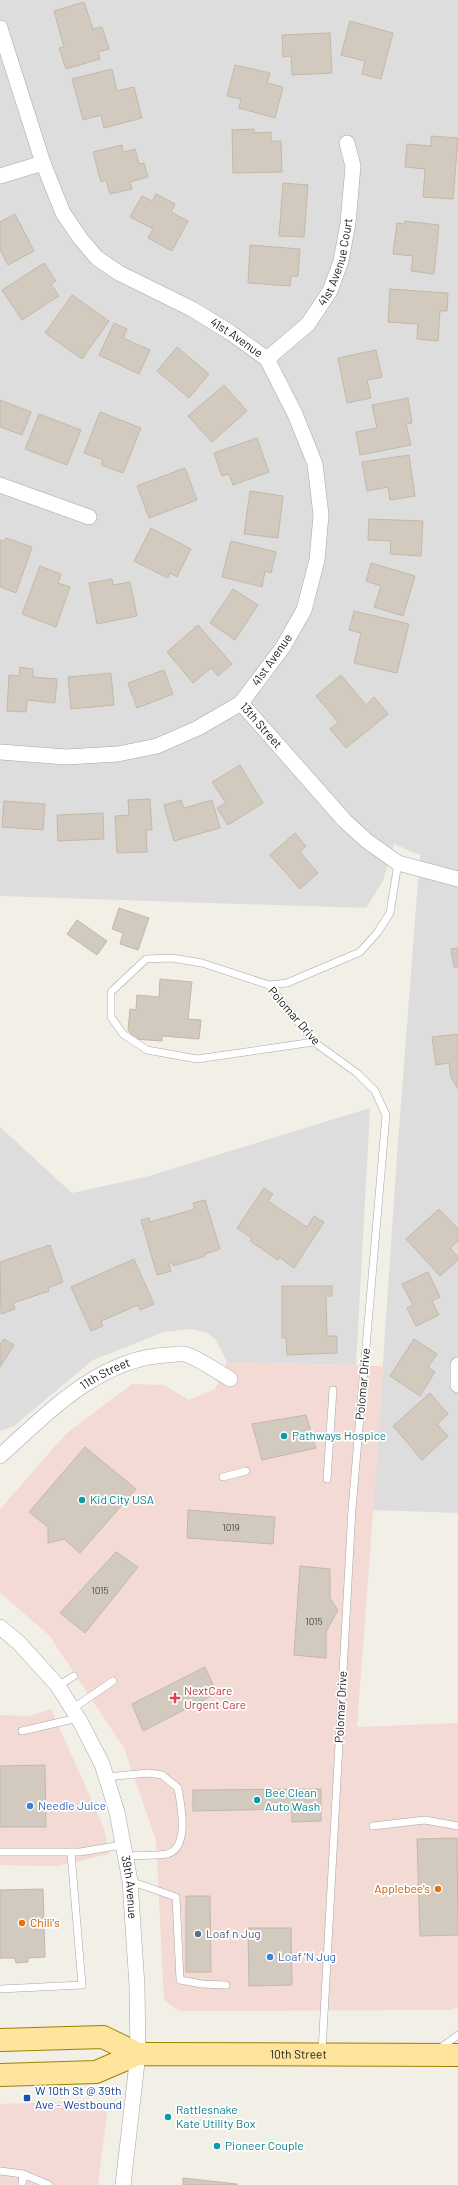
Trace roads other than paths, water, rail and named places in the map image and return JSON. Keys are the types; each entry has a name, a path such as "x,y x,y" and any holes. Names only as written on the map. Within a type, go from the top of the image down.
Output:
{"main road":[{"name":"10th Street","path":"0,2040 103,2037 138,2054"},
{"name":"10th Street","path":"0,2075 96,2072 138,2054 322,2053 458,2055"}],"street":[{"name":"41st Avenue","path":"0,28 43,163 63,213 80,238 97,258 120,273 192,309 267,359 295,414 315,464 320,515 317,560 304,610 283,647 240,704"},
{"name":"41st Avenue Court","path":"267,359 308,324 330,292 341,261 348,224 353,166 347,143"},
{"path":"0,176 43,163"},
{"path":"0,485 89,517"},
{"name":"13th Street","path":"0,752 66,757 118,754 157,746 198,728 240,704 345,822 398,863 458,879"},
{"name":"11th Street","path":"0,1456 60,1402 109,1370 146,1356 185,1354 230,1379"},
{"path":"458,1365 458,1385"},
{"name":"39th Avenue","path":"0,1627 19,1643 58,1686 102,1764 117,1812 130,1881 137,1986 138,2054 123,2185"}],"lane":[{"path":"269,985 287,983 360,952 377,933 390,913 398,863"},
{"name":"Polomar Drive","path":"314,1042 197,1059 147,1050 123,1034 111,1017 111,992 146,959 172,958 202,964 269,985 314,1042 358,1073 375,1091 386,1115 352,1509 322,2053"},
{"path":"327,1480 333,1390"},
{"path":"223,1477 246,1471"},
{"path":"58,1686 74,1676"},
{"path":"22,1731 75,1714 113,1681"},
{"path":"0,1852 71,1853 124,1850 168,1854 178,1847 182,1837 178,1788 162,1775 148,1773 106,1777"},
{"path":"373,1826 425,1820 458,1826"},
{"path":"0,1989 82,1985 71,1853"},
{"path":"130,1881 176,1897 180,1980 202,1984 226,1985"},
{"path":"433,2054 458,2035"},
{"path":"0,2171 23,2174 49,2185"},
{"path":"22,2185 23,2174"}],"place":[{"name":"Pathways Hospice","path":"284,1436"},
{"name":"Kid City USA","path":"82,1500"},
{"name":"NextCare Urgent Care","path":"175,1698"},
{"name":"Bee Clean Auto Wash","path":"257,1800"},
{"name":"Needle Juice","path":"30,1806"},
{"name":"Applebee's","path":"438,1889"},
{"name":"Chili's","path":"22,1923"},
{"name":"Loaf n Jug","path":"198,1934"},
{"name":"Loaf 'N Jug","path":"270,1957"},
{"name":"W 10th St @ 39th Ave - Westbound","path":"27,2098"},
{"name":"Rattlesnake Kate Utility Box","path":"168,2117"},
{"name":"Pioneer Couple","path":"217,2146"}]}
